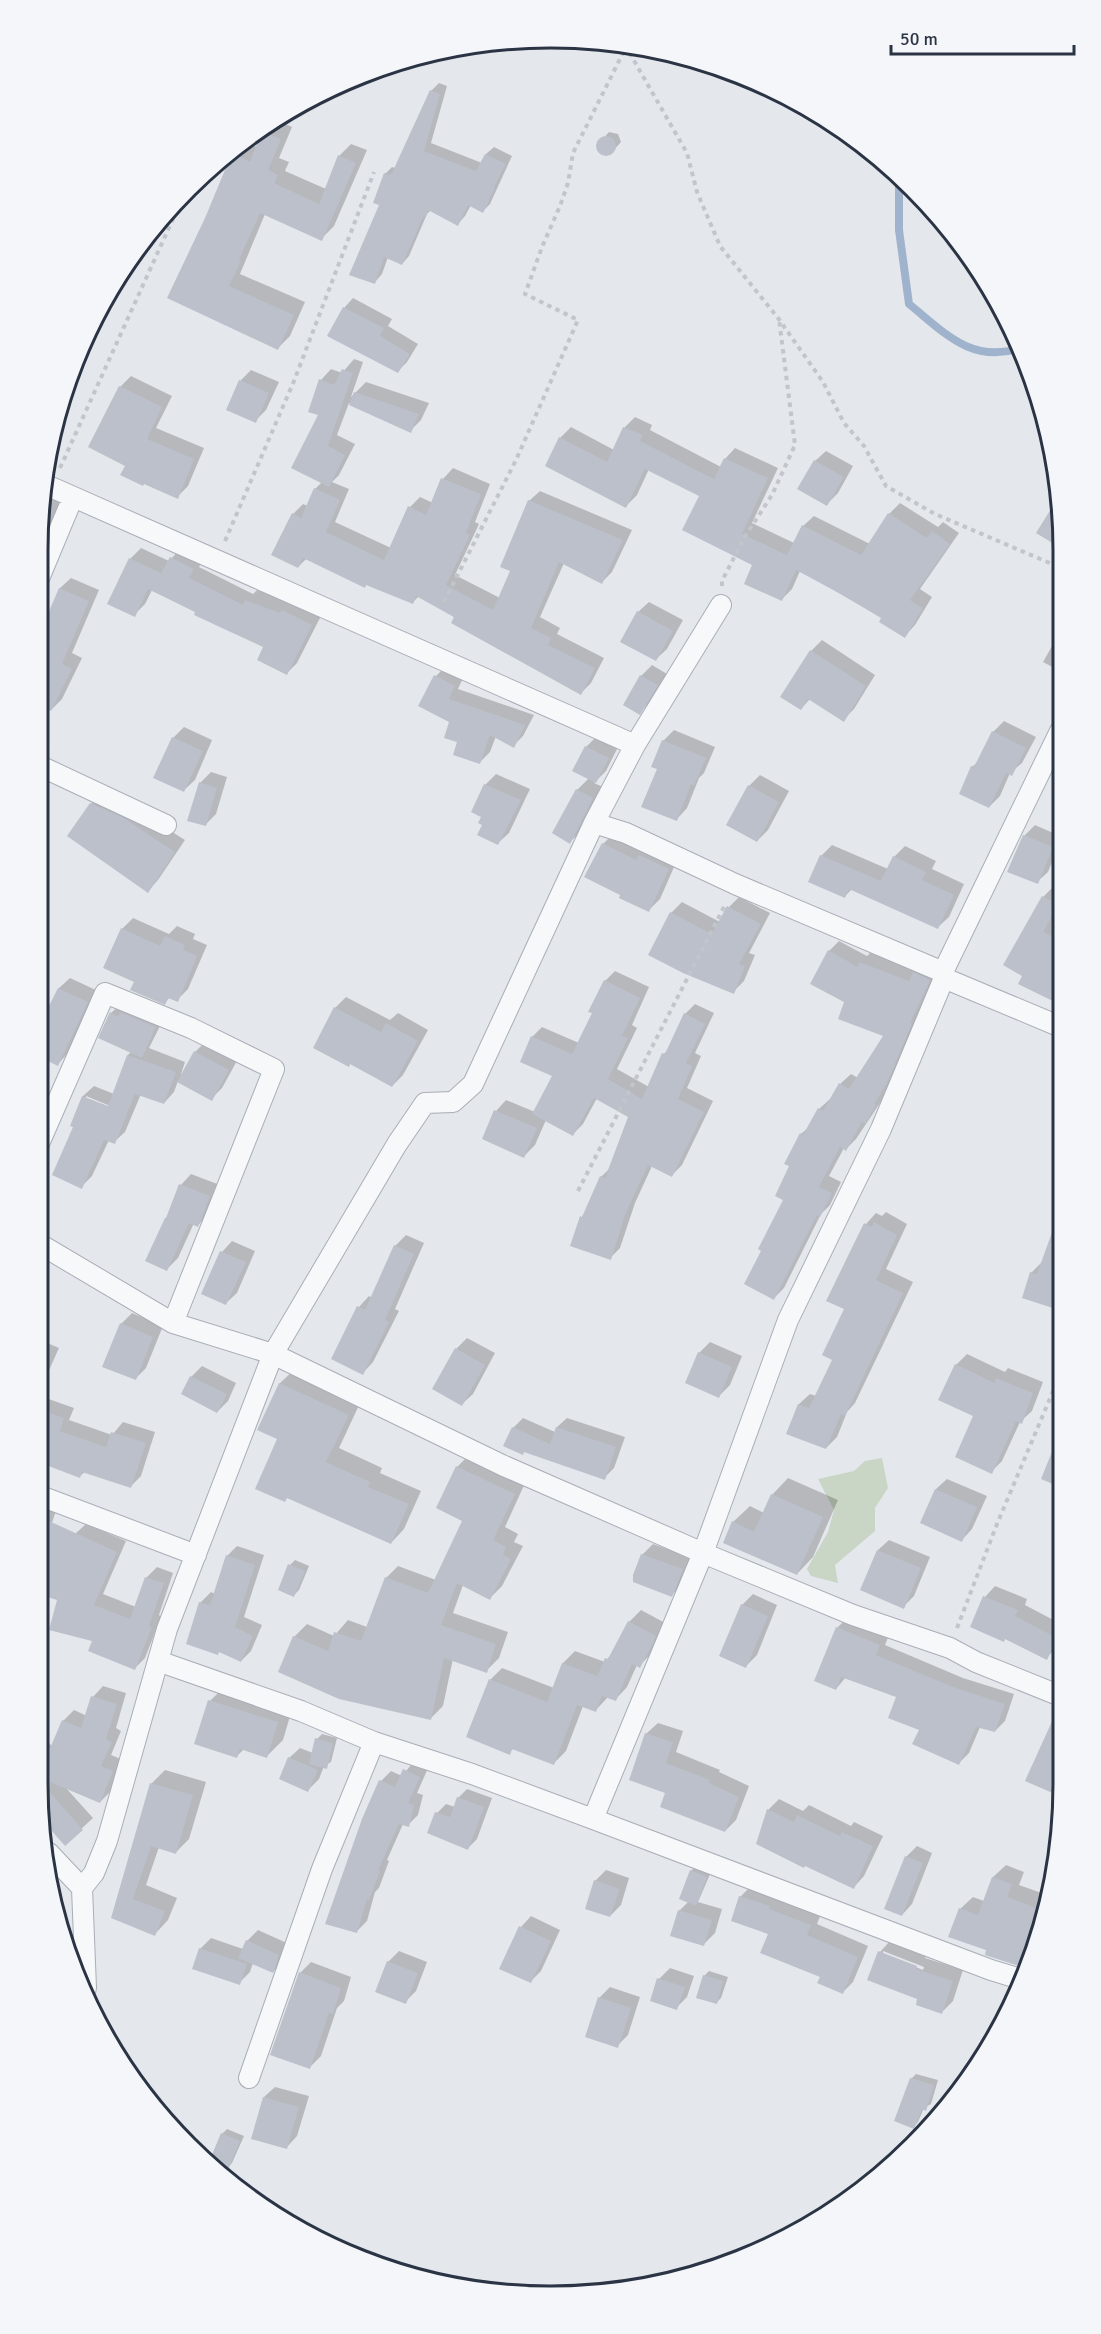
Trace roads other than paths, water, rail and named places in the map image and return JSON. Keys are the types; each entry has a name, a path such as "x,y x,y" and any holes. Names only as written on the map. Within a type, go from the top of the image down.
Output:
{"street":[{"path":"52,488 635,745"},
{"path":"48,557 73,497"},
{"path":"85,1974 82,1888 94,1873 107,1841 167,1629 273,1354 397,1144 425,1104 453,1102 473,1084 594,823 635,745 721,605"},
{"path":"593,1818 703,1553 788,1320 881,1129 944,975 1053,746"},
{"path":"48,770 166,825"},
{"path":"594,823 626,833 735,884 1053,1023"},
{"path":"48,1123 105,993 191,1028 274,1069 173,1323"},
{"path":"48,1249 173,1323 273,1354 502,1465 703,1553 853,1615 950,1648 976,1662 1053,1693"},
{"path":"48,1500 196,1556"},
{"path":"158,1661 301,1711 374,1742 472,1774 593,1818 1014,1977"},
{"path":"249,2078 322,1869 374,1742"},
{"path":"54,1858 82,1888"}],"waterway":[{"path":"899,189 899,230 909,304 947,335 973,349 987,352 1011,350"}]}
